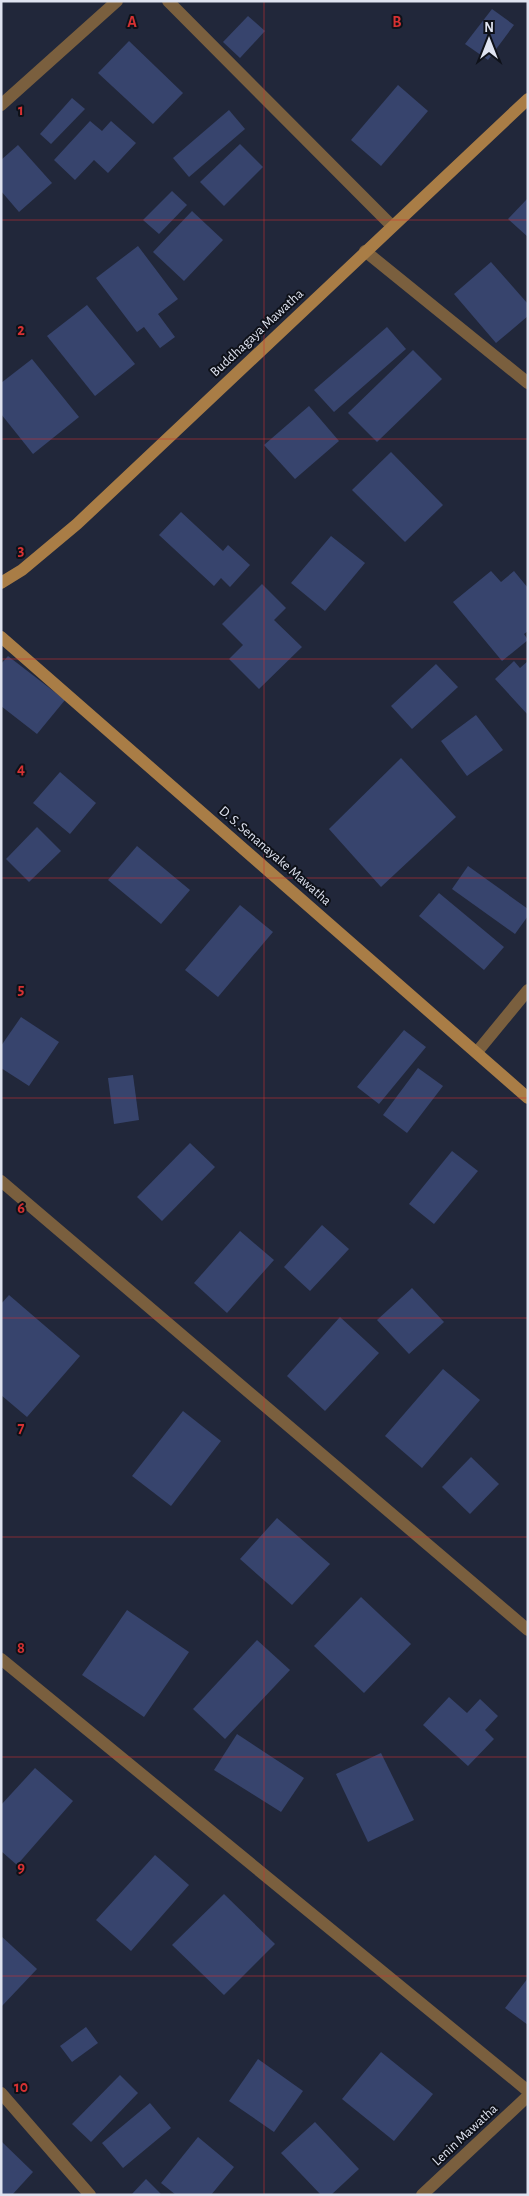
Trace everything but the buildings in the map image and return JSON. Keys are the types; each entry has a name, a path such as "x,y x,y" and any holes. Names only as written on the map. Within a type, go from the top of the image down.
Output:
{"main road":[{"name":"Buddhagaya Mawatha","path":"1,583 22,570 77,524 528,99"},
{"name":"D. S. Senanayake Mawatha","path":"1,637 528,1098"}],"street":[{"path":"1,104 117,1"},
{"path":"168,1 392,226"},
{"path":"365,251 528,383"},
{"path":"477,1052 528,990"},
{"path":"1,1181 528,1630"},
{"path":"1,1659 528,2091"},
{"path":"1,2094 90,2195"},
{"name":"Lenin Mawatha","path":"422,2195 528,2096"}]}
